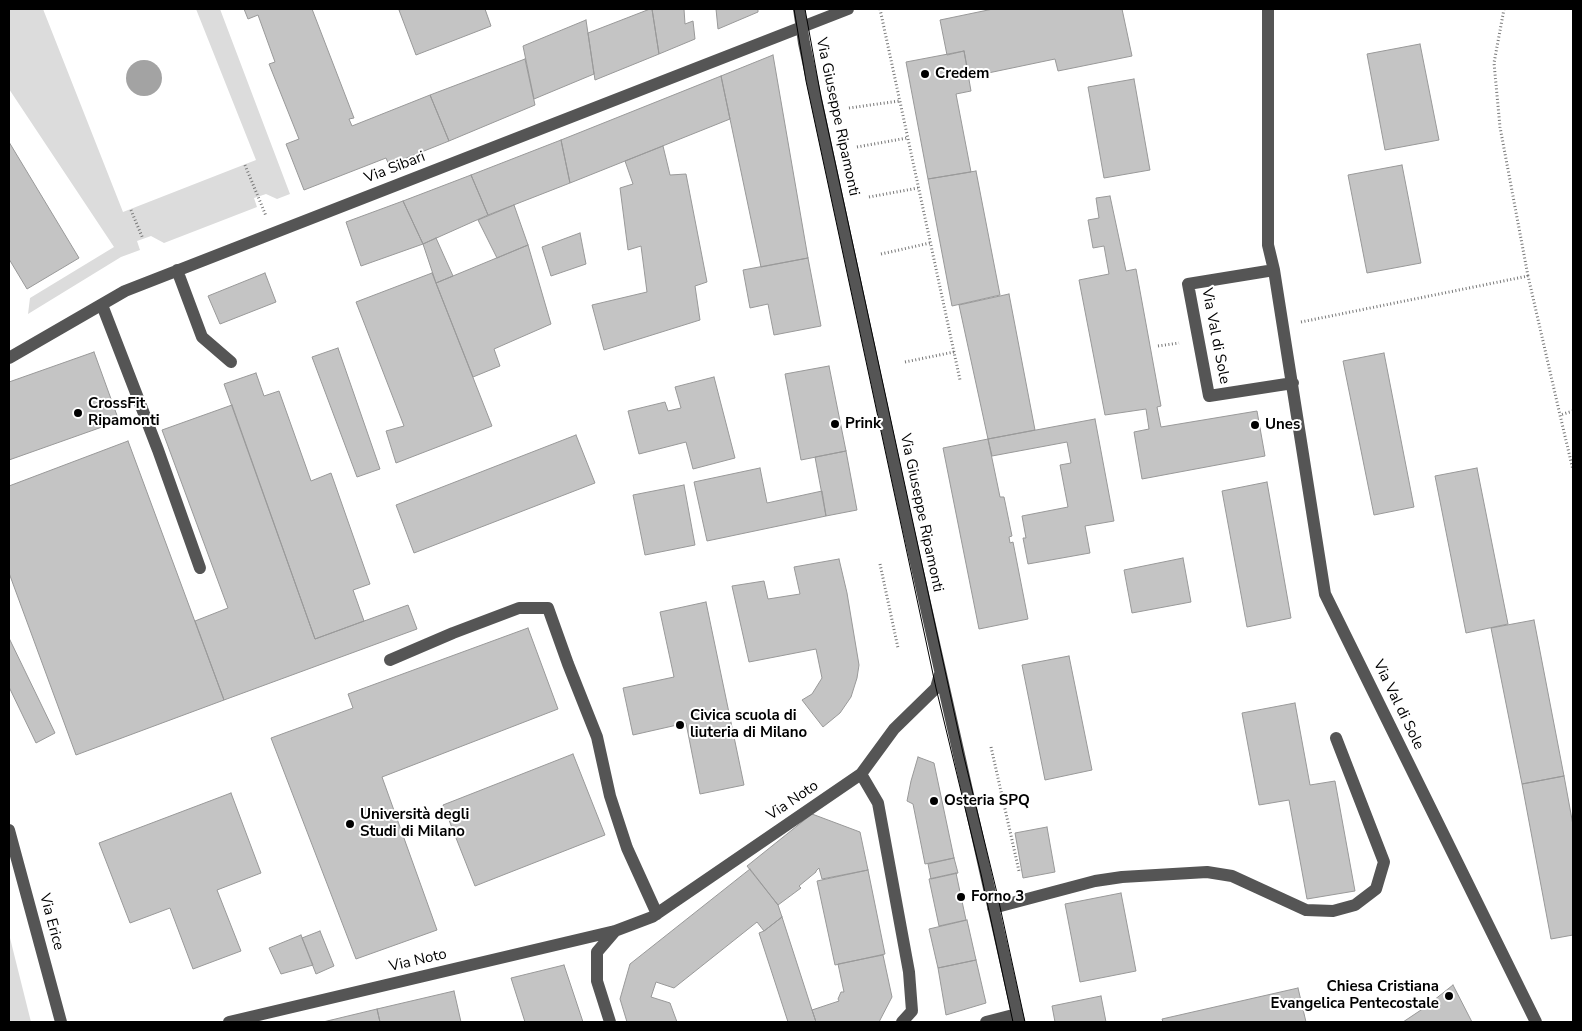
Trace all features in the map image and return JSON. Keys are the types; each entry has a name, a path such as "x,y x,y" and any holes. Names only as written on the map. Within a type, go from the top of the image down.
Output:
{"street":[{"name":"Via Giuseppe Ripamonti","path":"799,9 801,28 940,674 1018,1018"},
{"name":"Via Sibari","path":"9,358 125,291 848,9"},
{"name":"Via Val di Sole","path":"1268,9 1268,245 1293,383 1326,594 1536,1022"},
{"path":"177,270 202,337 231,362"},
{"name":"Via Val di Sole","path":"1274,270 1188,284 1209,396 1293,383"},
{"path":"102,304 130,374 200,568"},
{"path":"390,660 519,608 548,608 597,738 610,796 627,848 657,914"},
{"name":"Via Noto","path":"229,1022 615,931 657,914 861,774 894,729 936,688 940,674"},
{"path":"993,908 1104,880 1122,877 1207,872 1232,876 1306,910 1333,911 1355,904 1376,889 1384,862 1336,738"},
{"path":"861,774 878,803 909,972 912,1011 902,1022"},
{"name":"Via Erice","path":"9,830 61,1022"},
{"name":"Via Noto","path":"610,1022 597,981 597,952 615,931"},
{"path":"986,1022 1018,1018"}],"path":[{"path":"880,9 960,380"},
{"path":"1504,9 1494,63 1500,127 1528,276 1573,470"},
{"path":"849,108 899,101"},
{"path":"858,147 907,138"},
{"path":"245,165 272,233"},
{"path":"869,197 918,188"},
{"path":"130,210 143,239"},
{"path":"882,254 930,243"},
{"path":"1283,326 1528,276"},
{"path":"905,362 954,352"},
{"path":"1560,415 1573,411"},
{"path":"880,564 898,648"},
{"path":"991,746 1019,871"}],"shaded area":[{"path":"9,9 43,9 123,212 256,160 196,9 220,9 290,194 277,199 266,194 254,198 257,207 164,243 151,236 137,241 140,250 121,257 28,314 30,298 114,247 9,89"},
{"path":"144,60 151,61 157,65 161,71 161,85 157,91 151,95 144,96 137,95 131,91 127,85 126,78 127,71 131,65 137,61"},
{"path":"9,934 31,1022 9,1022"}],"building":[{"path":"244,9 312,9 354,118 349,119 352,126 430,95 449,141 389,165 386,158 304,190 286,144 299,139 269,64 275,62 258,15 248,19"},
{"path":"485,9 491,26 416,55 399,10"},
{"path":"652,9 659,54 595,80 588,33"},
{"path":"652,9 684,9 685,24 693,21 695,39 659,54"},
{"path":"716,9 758,9 758,12 718,29"},
{"path":"993,9 1122,9 1132,56 1058,71 1055,59 969,77 964,51 947,55 940,20"},
{"path":"586,20 594,74 534,99 523,46"},
{"path":"1420,44 1439,140 1385,150 1367,54"},
{"path":"964,51 971,91 956,94 971,172 928,179 906,62"},
{"path":"773,55 808,258 761,267 721,76"},
{"path":"525,59 535,105 449,141 430,95"},
{"path":"721,76 730,119 570,183 561,140"},
{"path":"1134,79 1150,170 1104,178 1088,87"},
{"path":"561,140 570,183 488,215 471,175"},
{"path":"9,142 79,258 27,289 9,259"},
{"path":"663,146 670,175 686,174 707,282 695,286 700,320 604,350 592,305 647,292 641,246 628,250 620,188 633,184 625,161"},
{"path":"1402,165 1421,263 1367,273 1348,175"},
{"path":"976,171 1000,295 952,306 928,179"},
{"path":"471,175 488,215 423,244 403,201"},
{"path":"1110,196 1126,271 1136,269 1161,406 1157,407 1161,427 1257,411 1265,456 1142,479 1134,432 1149,429 1146,409 1105,415 1079,280 1109,274 1104,246 1093,248 1088,220 1099,218 1096,198"},
{"path":"403,201 423,244 361,266 346,222"},
{"path":"514,205 528,245 497,258 478,220"},
{"path":"580,233 586,264 551,276 542,247"},
{"path":"436,238 453,276 436,283 423,244"},
{"path":"528,245 551,324 494,349 500,366 473,377 436,283"},
{"path":"808,258 821,326 774,335 768,304 750,308 743,270"},
{"path":"265,273 276,302 220,324 208,296"},
{"path":"432,273 492,426 396,463 386,431 404,426 356,302"},
{"path":"1009,294 1035,430 988,439 959,305"},
{"path":"338,348 380,469 357,477 312,357"},
{"path":"94,352 119,421 9,460 9,382"},
{"path":"1384,353 1414,507 1374,515 1343,361"},
{"path":"829,366 846,451 801,460 785,374"},
{"path":"256,373 264,396 279,391 311,481 331,473 370,584 353,590 364,621 315,639 224,384"},
{"path":"714,377 735,458 693,469 686,442 639,454 628,411 665,402 668,411 681,408 675,387"},
{"path":"232,405 315,639 408,605 417,629 224,700 195,621 228,608 162,430"},
{"path":"1095,419 1114,521 1085,526 1090,553 1028,564 1023,538 1026,538 1022,516 1068,507 1060,465 1071,463 1067,442 992,456 988,439"},
{"path":"576,435 595,483 414,553 396,505"},
{"path":"988,439 1000,497 1004,497 1012,536 1009,537 1010,543 1013,542 1028,619 979,629 943,448"},
{"path":"128,441 224,700 76,755 9,573 9,486"},
{"path":"846,451 857,510 826,516 815,457"},
{"path":"760,468 767,503 822,491 826,516 707,541 694,482"},
{"path":"1477,468 1508,624 1466,633 1435,476"},
{"path":"1267,482 1291,618 1247,627 1222,491"},
{"path":"684,485 695,545 645,555 633,495"},
{"path":"1183,558 1191,602 1132,613 1124,570"},
{"path":"839,559 847,593 859,665 851,697 840,713 823,727 802,700 812,694 822,678 816,649 749,662 732,586 764,581 768,599 800,594 794,567"},
{"path":"706,602 744,785 700,794 686,723 633,735 623,688 674,677 660,612"},
{"path":"1534,620 1564,776 1522,784 1491,628"},
{"path":"528,628 558,709 382,777 437,930 356,959 271,738 353,708 348,694"},
{"path":"9,638 55,733 36,743 9,687"},
{"path":"1069,656 1092,770 1045,780 1022,665"},
{"path":"1295,703 1310,785 1335,781 1355,891 1307,899 1289,800 1259,805 1242,713"},
{"path":"573,754 605,835 475,886 443,805"},
{"path":"918,757 934,763 954,858 925,864 913,804 907,801"},
{"path":"1564,776 1573,825 1573,935 1551,939 1522,784"},
{"path":"231,793 261,873 217,890 241,951 193,969 170,908 130,923 99,843"},
{"path":"812,814 860,832 868,870 822,879 819,868 799,886 801,888 778,905 747,866"},
{"path":"1047,827 1055,872 1023,878 1015,833"},
{"path":"954,858 958,873 931,879 928,864"},
{"path":"750,869 778,905 782,917 764,931 757,922 674,988 656,982 651,997 670,1003 677,1022 627,1022 620,999 630,964"},
{"path":"868,870 885,954 835,965 817,881"},
{"path":"956,873 966,920 939,926 929,879"},
{"path":"1121,893 1136,971 1080,982 1065,904"},
{"path":"782,917 816,1022 788,1022 759,933"},
{"path":"967,920 976,960 938,968 929,929"},
{"path":"320,931 334,966 316,974 302,938"},
{"path":"301,935 313,965 281,974 269,948"},
{"path":"883,955 892,997 879,1022 816,1022 812,1010 839,1001 841,992 844,992 838,964"},
{"path":"976,960 986,1003 946,1015 938,968"},
{"path":"564,965 583,1022 525,1022 511,978"},
{"name":"Chiesa Cristiana Evangelica Pentecostale","path":"1453,985 1472,1022 1403,1022 1424,1008"},
{"path":"1298,988 1306,1022 1163,1022 1162,1019"},
{"path":"454,991 461,1022 380,1022 377,1009"},
{"path":"1101,996 1106,1022 1055,1022 1052,1006"},
{"path":"377,1009 380,1022 323,1022"}],"tram line":[{"path":"794,9 806,81 936,688 981,874 1013,1022"},
{"path":"805,9 821,97 939,643 1025,1022"}],"place":[{"name":"Credem","path":"925,74"},
{"name":"CrossFit Ripamonti","path":"78,413"},
{"name":"Prink","path":"835,424"},
{"name":"Unes","path":"1255,425"},
{"name":"Civica scuola di liuteria di Milano","path":"680,725"},
{"name":"Osteria SPQ","path":"934,801"},
{"name":"Università degli Studi di Milano","path":"350,824"},
{"name":"Forno 3","path":"961,897"},
{"name":"Chiesa Cristiana Evangelica Pentecostale","path":"1449,996"}]}
